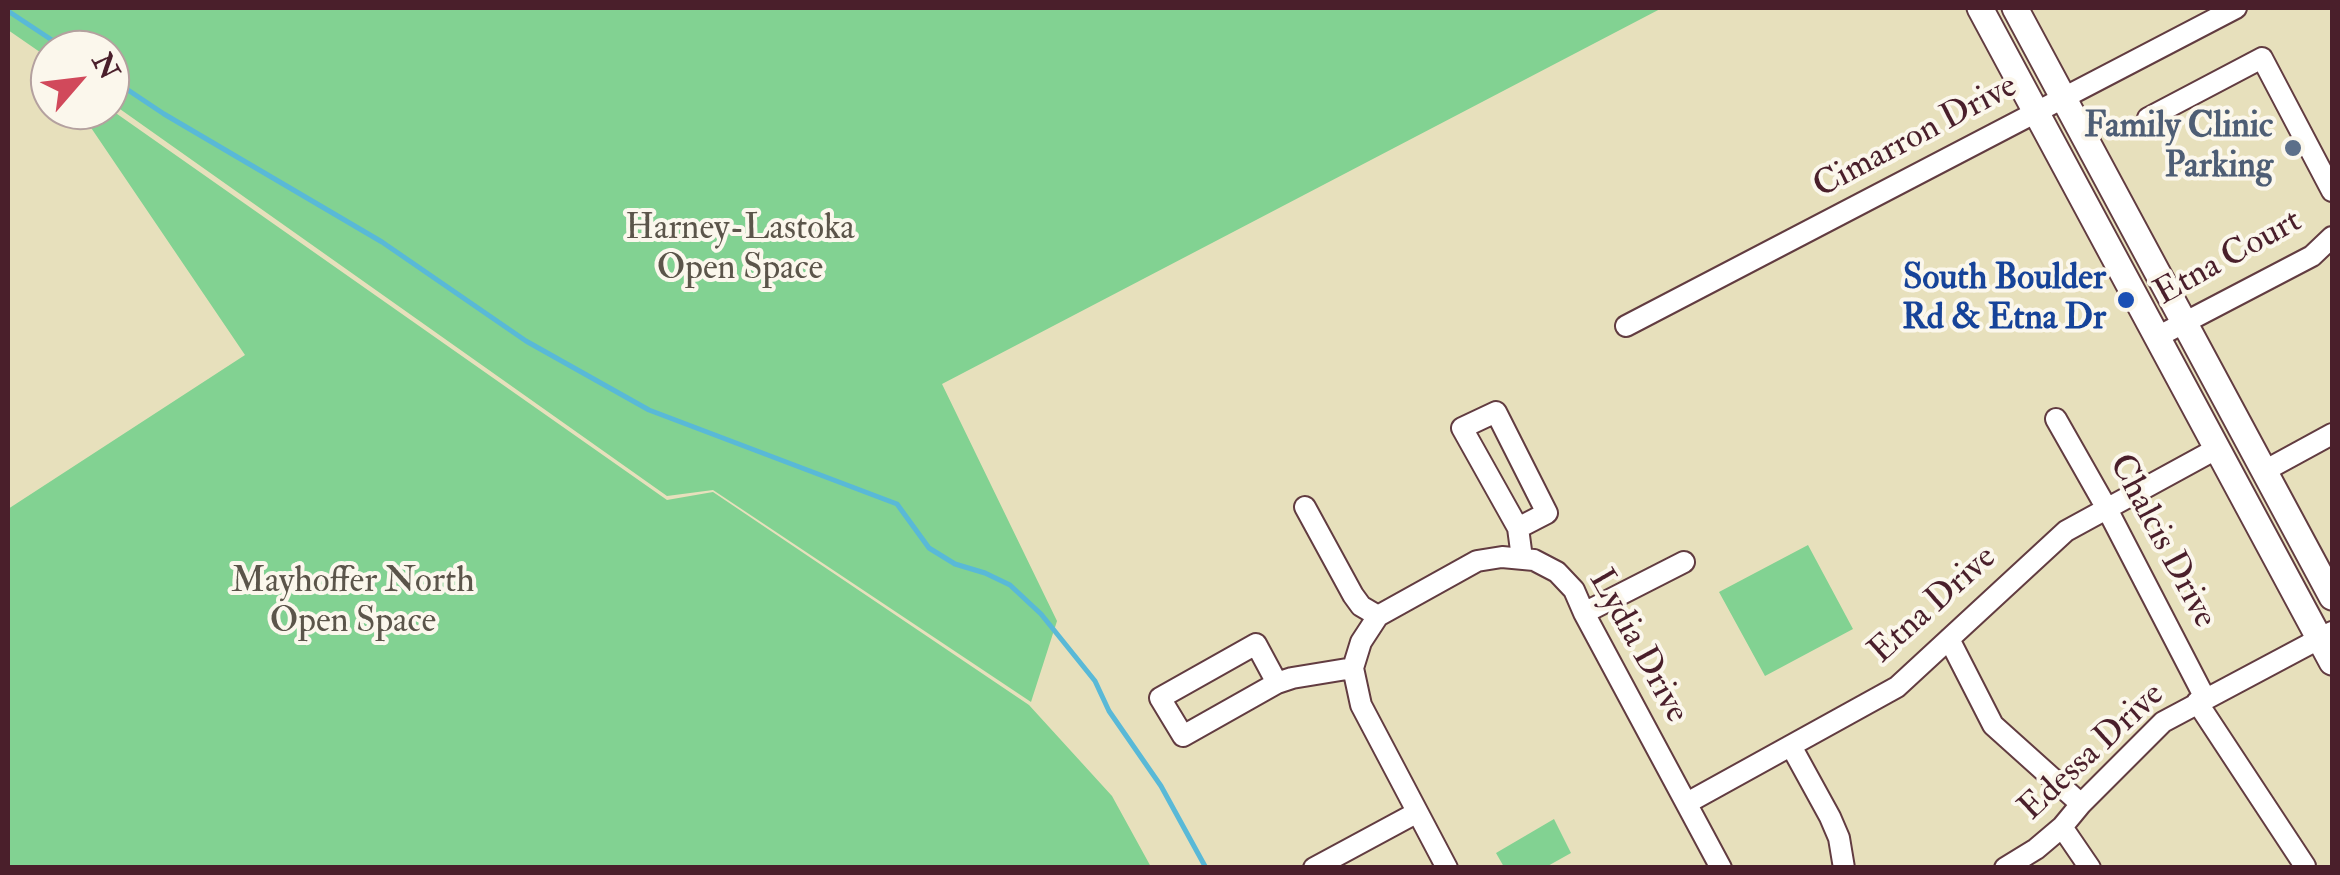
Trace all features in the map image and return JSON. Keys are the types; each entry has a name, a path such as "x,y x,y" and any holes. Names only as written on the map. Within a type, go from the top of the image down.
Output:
{"main road":[{"path":"1980,8 2218,448 2326,636 2332,662"},
{"path":"2016,8 2332,597"}],"street":[{"name":"Cimarron Drive","path":"1626,326 2236,8"},
{"name":"Etna Court","path":"2148,118 2262,58 2332,191"},
{"name":"Etna Court","path":"2157,337 2312,256 2332,237"},
{"path":"1446,868 1361,705 1353,668 1361,642 1378,616 1477,561 1502,556 1522,558 1518,528 1462,428 1496,412 1548,512 1518,528"},
{"name":"Chalcis Drive","path":"2056,418 2106,507 2201,700 2305,866"},
{"path":"2266,470 2332,434"},
{"name":"Etna Drive","path":"1687,803 1897,687 2066,531 2218,448"},
{"path":"1305,506 1353,596 1378,616"},
{"name":"Lydia Drive","path":"1522,558 1557,572 1574,590 1721,868"},
{"path":"1584,614 1684,562"},
{"name":"Edessa Drive","path":"2005,868 2035,860 2080,804 2163,722 2326,636"},
{"path":"1949,639 1993,725 2080,804"},
{"path":"1277,683 1256,644 1160,698 1183,736 1277,683 1353,668"},
{"path":"1791,746 1830,817 1839,838 1844,868"},
{"path":"1314,868 1416,812"},
{"path":"2062,827 2090,868"}],"green space":[{"name":"Harney-Lastoka Open Space","path":"8,8 1662,8 942,384 1057,621 1031,702 713,490 667,496 130,116 130,30 30,30 30,45 8,30"},
{"name":"Mayhoffer North Open Space","path":"130,123 667,500 713,492 1029,705 1112,796 1151,867 8,867 8,509 245,355 93,130 130,130"},
{"path":"1808,545 1853,629 1765,676 1719,592"},
{"path":"1554,819 1571,853 1546,867 1504,867 1496,853"}],"waterway":[{"path":"8,11 37,30"},
{"path":"130,91 382,242 526,341 649,410 897,504 929,548 955,564 1010,585 1041,614 1095,681 1109,711 1161,786 1206,868"}],"place":[{"name":"Family Clinic Parking","path":"2293,148"},
{"name":"South Boulder Rd & Etna Dr","path":"2126,300"}]}
